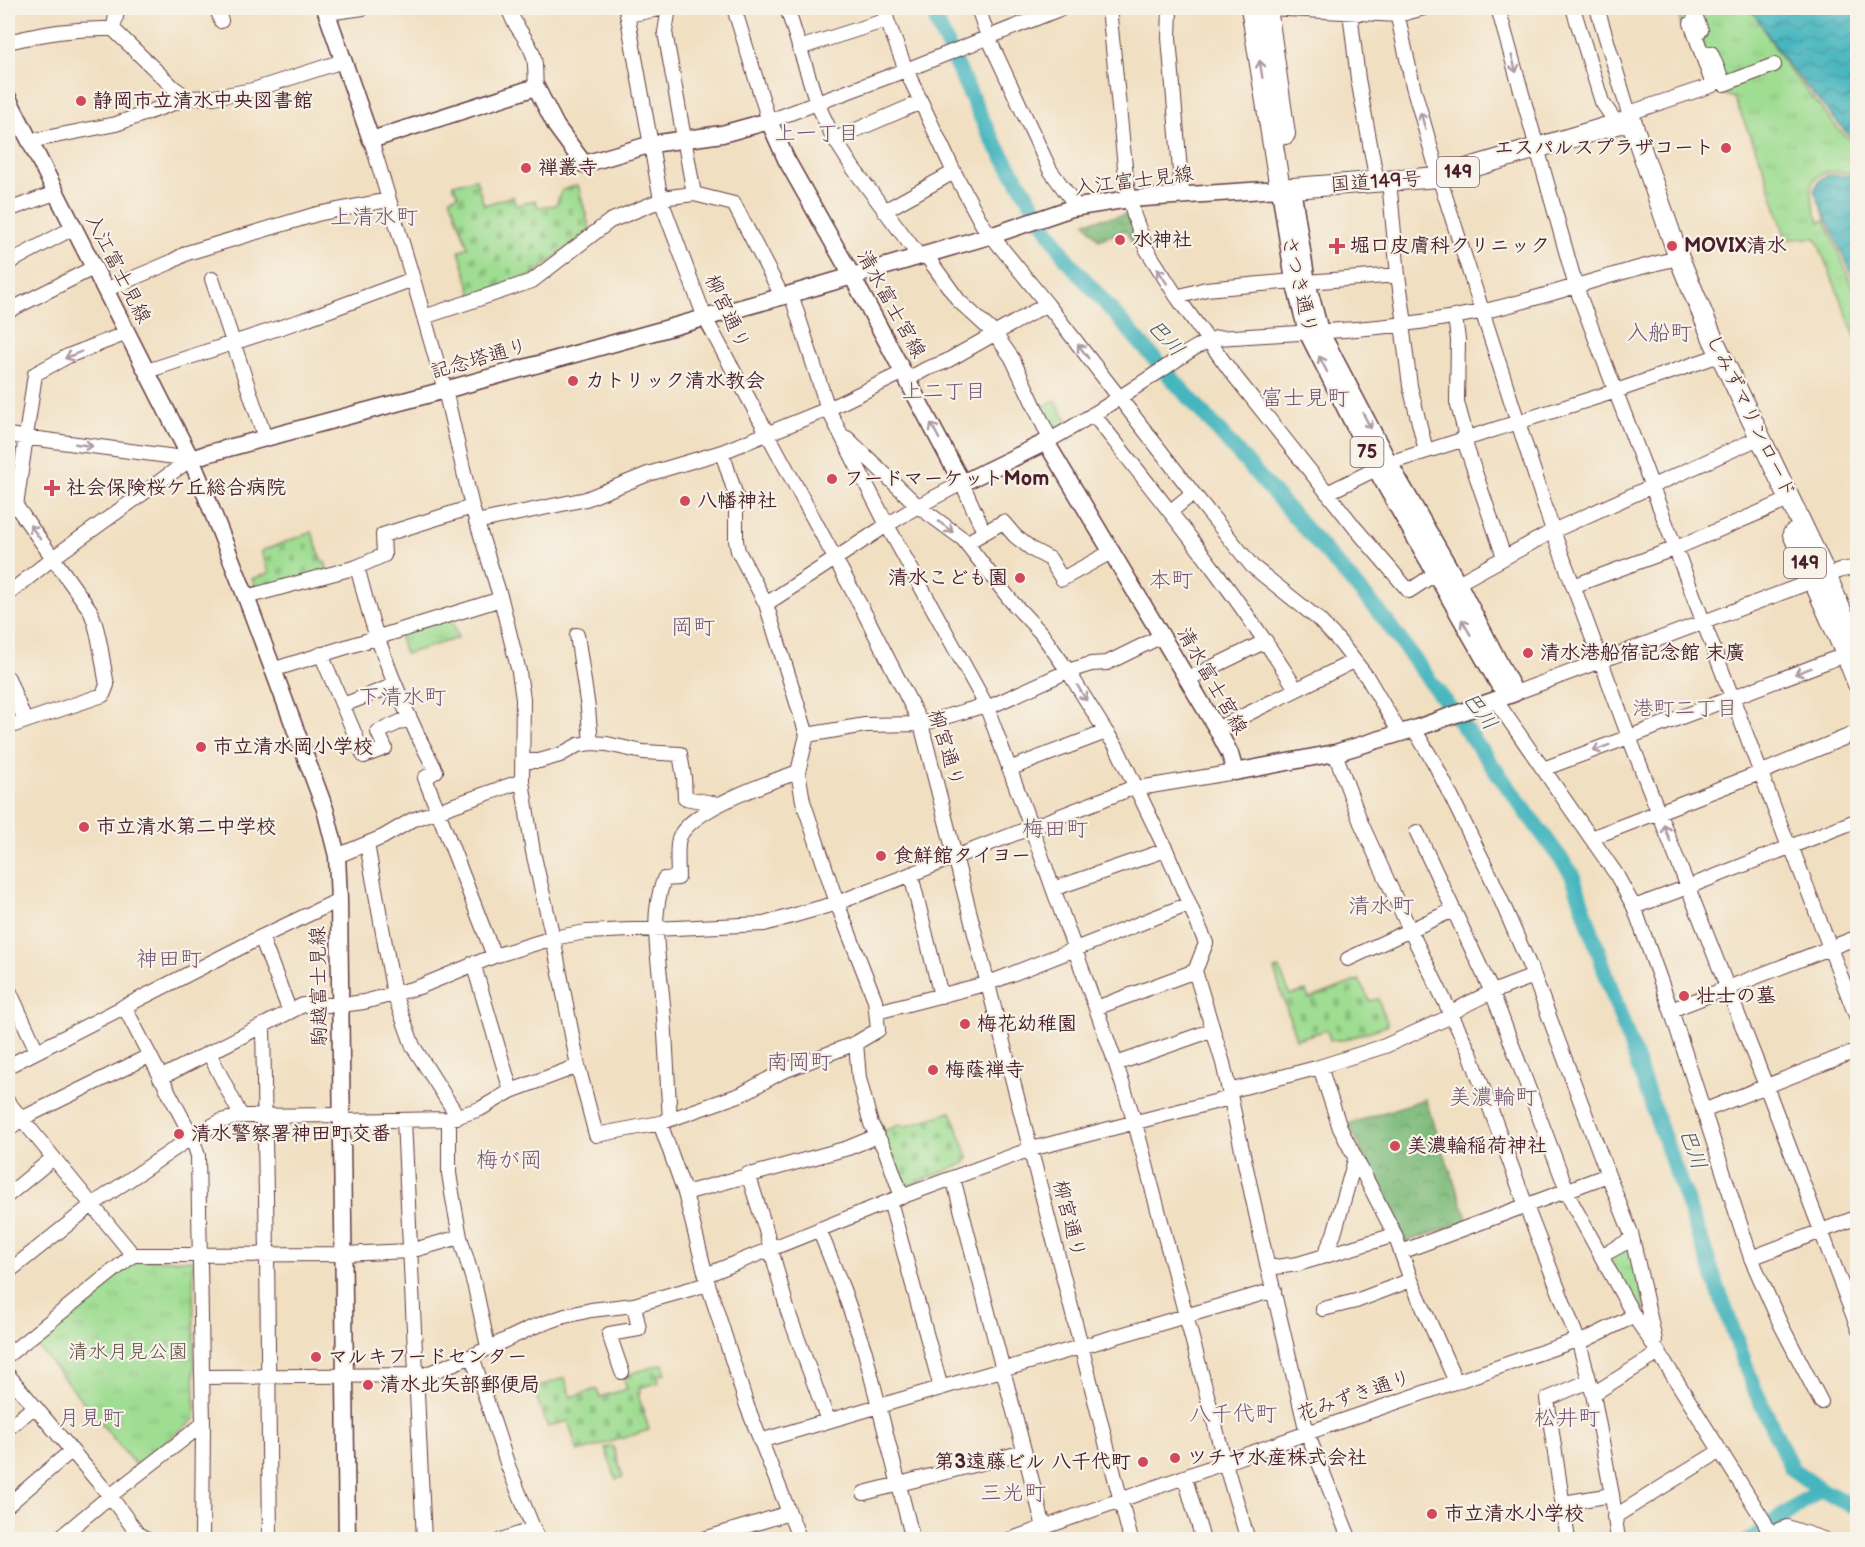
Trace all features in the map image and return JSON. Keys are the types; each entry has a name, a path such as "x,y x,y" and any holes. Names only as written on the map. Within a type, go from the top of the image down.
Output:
{"highway":[{"name":"さつき通り","path":"1251,8 1286,188"},
{"name":"さつき通り","path":"1268,8 1286,188"},
{"name":"国道149号","path":"1286,188 1439,177 1626,119"},
{"name":"しみずマリンロード","path":"1626,119 1673,259 1854,651 1857,684"}],"main road":[{"path":"326,10 370,140 536,87 556,126 584,164 652,144 722,134 769,122"},
{"name":"入江富士見線","path":"8,98 191,459"},
{"name":"清水富士宮線","path":"769,122 786,159 906,375 962,483"},
{"name":"入江富士見線","path":"993,235 1075,208 1129,199 1286,188"},
{"name":"さつき通り","path":"1286,188 1301,281 1313,331 1382,466 1446,578 1502,698"},
{"name":"記念塔通り","path":"191,459 705,318 993,235"},
{"path":"962,483 1048,440"},
{"name":"清水富士宮線","path":"1048,440 1111,552 1217,729 1230,754 1235,772"},
{"name":"駒越富士見線","path":"191,459 246,597 325,809 337,856 347,1539"},
{"path":"1235,772 1335,753 1502,698"}],"street":[{"path":"113,29 118,8"},
{"path":"326,10 363,8"},
{"path":"509,8 511,18 524,35 534,58 536,87"},
{"path":"626,11 667,8 665,32 694,194"},
{"path":"734,8 769,122 1062,8"},
{"path":"787,8 817,103 835,139 884,211 959,301 994,334 1019,372 1048,440 1094,414 1190,351 1216,338 1404,324 1455,317 1576,287 1673,259"},
{"path":"978,8 986,38 1050,170 1075,208"},
{"path":"1108,8 1126,187 1147,250 1208,341 1356,530 1409,591 1504,558 1553,531 1756,440"},
{"path":"1170,8 1169,38 1182,195"},
{"path":"1268,8 1350,12 1424,8"},
{"path":"1498,8 1576,287 1731,698 1857,1021"},
{"path":"1573,8 1602,102 1626,119 1713,84 1691,23"},
{"name":"しみずマリンロード","path":"1582,8 1626,119"},
{"name":"しみずマリンロード","path":"1597,8 1618,77 1626,119"},
{"path":"1606,8 1618,48 1618,77"},
{"path":"1692,8 1724,84 1774,65"},
{"name":"柳宮通り","path":"626,11 661,200 705,318 865,614 921,724 1131,1539"},
{"path":"1397,11 1413,86 1439,177 1553,531 1629,737 1766,1086 1857,1327"},
{"path":"1350,12 1358,79 1383,182 1398,275 1410,386 1426,451"},
{"path":"799,48 886,14 921,102 982,224 993,235 1252,566 1317,618 1338,640 1435,764 1491,877 1534,976 1632,1239 1652,1332 1659,1353"},
{"path":"8,42 84,28 113,29 174,88 188,98"},
{"path":"30,141 116,124 188,98 214,97 253,90 343,61"},
{"path":"835,139 921,102"},
{"path":"370,140 445,390 472,507 501,599 519,672 523,699 522,781 533,852 553,938 578,1066 596,1135 665,1120 742,1094 798,1064 856,1043 878,1030 875,1000 837,903 803,801 798,772 807,735 765,604 738,551 736,496 722,452"},
{"path":"884,211 954,172"},
{"path":"8,210 55,193"},
{"path":"424,317 532,281 610,221 669,197 694,194 734,204 787,295 828,409 887,525 986,706 1096,1008 1135,1123 1225,1463 1248,1539"},
{"path":"105,290 187,253 316,214 388,200"},
{"path":"8,262 73,228"},
{"path":"8,311 93,268"},
{"path":"1177,297 1206,289 1398,275"},
{"path":"212,279 265,438"},
{"path":"147,371 303,320 413,279"},
{"path":"476,522 586,499 648,474 722,452 906,375 945,362 1047,304"},
{"path":"1455,317 1458,340 1456,402 1504,558"},
{"path":"8,727 104,695 106,691 107,685 90,610 54,558 12,508 35,374 68,356 127,333"},
{"path":"1327,493 1382,466 1519,423 1716,356"},
{"path":"1094,414 1266,641 1296,689"},
{"path":"840,432 918,506 966,543 1012,602 1041,633 1116,746 1166,850 1206,943 1195,971 1223,1063 1307,1433 1350,1539"},
{"path":"8,435 191,459"},
{"name":"記念塔通り","path":"8,594 191,459"},
{"path":"765,604 887,525 962,483 984,532"},
{"path":"1170,512 1193,493"},
{"path":"1573,585 1676,548 1786,502"},
{"path":"246,597 357,567 384,555 383,536 472,507"},
{"path":"966,543 1003,522 1015,536 1033,550 1050,559 1062,579 1111,552"},
{"path":"357,567 377,637 395,685 436,771 425,778 494,956"},
{"path":"1821,1402 1780,1323 1751,1258 1671,1010 1634,906 1616,874 1543,769 1502,698 1842,570 1857,567"},
{"path":"273,670 501,599"},
{"path":"576,635 584,678 591,743"},
{"path":"807,735 865,725 921,724 986,706 1068,671 1091,664 1107,663 1162,636"},
{"path":"1188,679 1266,641"},
{"path":"1543,769 1854,651"},
{"path":"321,654 364,756 385,748 378,732 409,718"},
{"path":"1217,729 1354,661"},
{"path":"8,678 25,721"},
{"path":"343,705 395,685"},
{"path":"1010,769 1106,732"},
{"path":"1591,838 1760,773 1857,732"},
{"path":"522,760 539,761 560,755 578,745 591,743 643,752 680,754 685,798 718,804"},
{"path":"1335,753 1361,823 1470,1053 1578,1342 1591,1387 1618,1539"},
{"path":"798,772 718,804 689,825 679,837 678,878 664,879 659,893 657,951 662,994 665,1120 707,1279 747,1406 800,1539"},
{"path":"160,1078 303,1005 340,1005 364,1002 419,987 494,956 553,938 586,932 765,924 837,903 1127,790 1235,772"},
{"path":"337,856 383,837 412,820 522,781"},
{"path":"1634,906 1857,820"},
{"path":"1417,832 1492,992 1571,1201 1634,1316 1769,1531 1787,1527 1826,1539"},
{"path":"367,844 394,993 413,1046 454,1118 449,1173 460,1237 475,1287 488,1347"},
{"path":"1053,889 1166,850"},
{"path":"911,875 940,996"},
{"path":"8,1066 124,1005 339,900"},
{"path":"877,1012 989,983 1189,904"},
{"path":"1348,958 1453,910"},
{"path":"261,937 290,1011"},
{"path":"1671,1010 1857,937"},
{"path":"473,963 510,1090"},
{"path":"1096,1008 1195,971"},
{"path":"202,1377 424,1375 472,1356 532,1327 591,1310 634,1305 707,1279 772,1248 819,1229 1031,1149 1135,1123 1385,1046 1445,1019 1451,1013 1492,992 1534,976"},
{"path":"8,988 37,1051"},
{"path":"124,1005 192,1137 198,1156 203,1424 202,1539"},
{"path":"263,1025 270,1539"},
{"path":"1116,1064 1213,1030"},
{"path":"856,1043 859,1078 871,1124 886,1152 941,1388"},
{"path":"1703,1111 1857,1050"},
{"path":"209,1053 241,1116"},
{"path":"8,1130 21,1119 149,1056"},
{"path":"8,1272 92,1205 192,1137 221,1121 241,1116 404,1120 454,1118 480,1109 510,1090 578,1066"},
{"path":"1320,1067 1340,1128 1395,1235 1411,1280 1456,1382"},
{"path":"8,1102 133,1255"},
{"path":"404,1120 424,1539"},
{"path":"685,1193 848,1148 877,1136"},
{"path":"8,1195 53,1158"},
{"path":"1324,1256 1334,1234 1355,1160"},
{"path":"748,1174 772,1248 792,1322 828,1421"},
{"path":"1401,1252 1608,1175"},
{"path":"953,1178 1044,1527"},
{"path":"1751,1258 1857,1218"},
{"path":"819,1229 865,1352 913,1539"},
{"path":"1268,1268 1298,1264 1395,1235"},
{"path":"8,1355 133,1255 343,1254 410,1251 460,1237"},
{"path":"1601,1256 1632,1239"},
{"path":"1323,1309 1356,1301 1411,1280"},
{"path":"760,1441 1274,1290"},
{"path":"622,1372 609,1334 639,1329 634,1305"},
{"name":"花みずき通り","path":"1009,1539 1307,1433 1578,1342 1634,1316"},
{"path":"1568,1539 1547,1399 1591,1387 1659,1353"},
{"path":"472,1356 508,1466 536,1534 501,1539"},
{"path":"8,1375 110,1496 137,1533 148,1539"},
{"path":"8,1428 34,1407"},
{"path":"57,1539 203,1424"},
{"path":"8,1505 71,1451"},
{"path":"1614,1517 1720,1451"},
{"path":"864,1493 1024,1452"},
{"path":"1185,1478 1203,1539"},
{"path":"1563,1503 1612,1495"},
{"path":"700,1539 789,1513"}],"green space":[{"path":"1677,8 1751,8 1787,67 1839,130 1857,147 1854,151 1857,158 1852,172 1832,172 1820,175 1814,180 1811,192 1819,222 1825,220 1857,297 1857,341 1816,238 1786,239 1762,163 1734,98 1718,92 1697,28 1681,25"},
{"path":"476,179 484,205 513,196 516,206 535,200 538,207 556,205 562,190 578,185 590,230 533,275 473,298 459,251 468,247 450,198 458,195 453,184"},
{"path":"1130,214 1142,245 1135,247 1125,230 1099,240 1085,222"},
{"path":"1055,400 1069,423 1053,433 1040,408"},
{"path":"312,532 322,562 325,562 328,572 259,590 252,579 269,573 261,551"},
{"path":"451,617 458,638 405,654 399,634"},
{"path":"1279,968 1290,995 1306,991 1309,999 1359,980 1370,1001 1378,999 1388,1025 1344,1040 1330,1040 1327,1030 1296,1039 1274,969"},
{"name":"美濃輪稲荷神社","path":"1425,1099 1468,1221 1405,1242 1349,1124"},
{"path":"874,1104 883,1131 951,1112 969,1159 965,1160 966,1163 901,1188 868,1106"},
{"path":"1631,1243 1645,1307 1636,1313 1605,1256"},
{"name":"清水月見公園","path":"135,1260 193,1260 195,1419 136,1466 34,1342"},
{"path":"663,1364 666,1373 658,1375 659,1382 639,1388 640,1393 638,1394 649,1430 578,1452 568,1421 548,1427 533,1388 565,1378 571,1397 597,1389 600,1397 627,1389 623,1376"},
{"path":"613,1446 623,1477 616,1479 605,1448"}],"water":[{"path":"1750,8 1857,8 1857,145 1787,64"},
{"path":"1858,174 1857,286 1814,191 1822,178 1827,176"}],"waterway":[{"name":"巴川","path":"934,8 937,23 989,134 1067,260 1380,613 1572,874 1622,1021 1753,1386 1792,1469 1820,1489 1848,1504 1858,1505"},
{"path":"1750,1540 1820,1489"}],"place":[{"name":"静岡市立清水中央図書館","path":"81,101"},
{"name":"エスパルスプラザコート","path":"1726,148"},
{"name":"禅叢寺","path":"526,168"},
{"name":"水神社","path":"1120,240"},
{"name":"堀口皮膚科クリニック","path":"1337,246"},
{"name":"MOVIX清水","path":"1672,246"},
{"name":"カトリック清水教会","path":"573,381"},
{"name":"フードマーケットMom","path":"832,479"},
{"name":"社会保険桜ケ丘総合病院","path":"52,488"},
{"name":"八幡神社","path":"685,501"},
{"name":"清水こども園","path":"1020,578"},
{"name":"清水港船宿記念館 末廣","path":"1528,653"},
{"name":"市立清水岡小学校","path":"201,747"},
{"name":"市立清水第二中学校","path":"84,827"},
{"name":"食鮮館タイヨー","path":"881,856"},
{"name":"壮士の墓","path":"1684,996"},
{"name":"梅花幼稚園","path":"965,1024"},
{"name":"梅蔭禅寺","path":"933,1070"},
{"name":"清水警察署神田町交番","path":"179,1134"},
{"name":"美濃輪稲荷神社","path":"1395,1146"},
{"name":"マルキフードセンター","path":"316,1357"},
{"name":"清水北矢部郵便局","path":"368,1385"},
{"name":"ツチヤ水産株式会社","path":"1175,1458"},
{"name":"第3遠藤ビル 八千代町","path":"1143,1462"},
{"name":"市立清水小学校","path":"1432,1514"}],"district":[{"name":"上一丁目","path":"817,133"},
{"name":"上清水町","path":"374,217"},
{"name":"入船町","path":"1659,333"},
{"name":"上二丁目","path":"944,391"},
{"name":"富士見町","path":"1305,398"},
{"name":"本町","path":"1171,580"},
{"name":"岡町","path":"693,627"},
{"name":"下清水町","path":"402,697"},
{"name":"港町二丁目","path":"1685,708"},
{"name":"梅田町","path":"1055,829"},
{"name":"清水町","path":"1381,906"},
{"name":"神田町","path":"169,959"},
{"name":"南岡町","path":"799,1062"},
{"name":"美濃輪町","path":"1493,1097"},
{"name":"梅が岡","path":"509,1160"},
{"name":"八千代町","path":"1233,1414"},
{"name":"月見町","path":"91,1418"},
{"name":"松井町","path":"1567,1418"},
{"name":"三光町","path":"1013,1493"}]}
